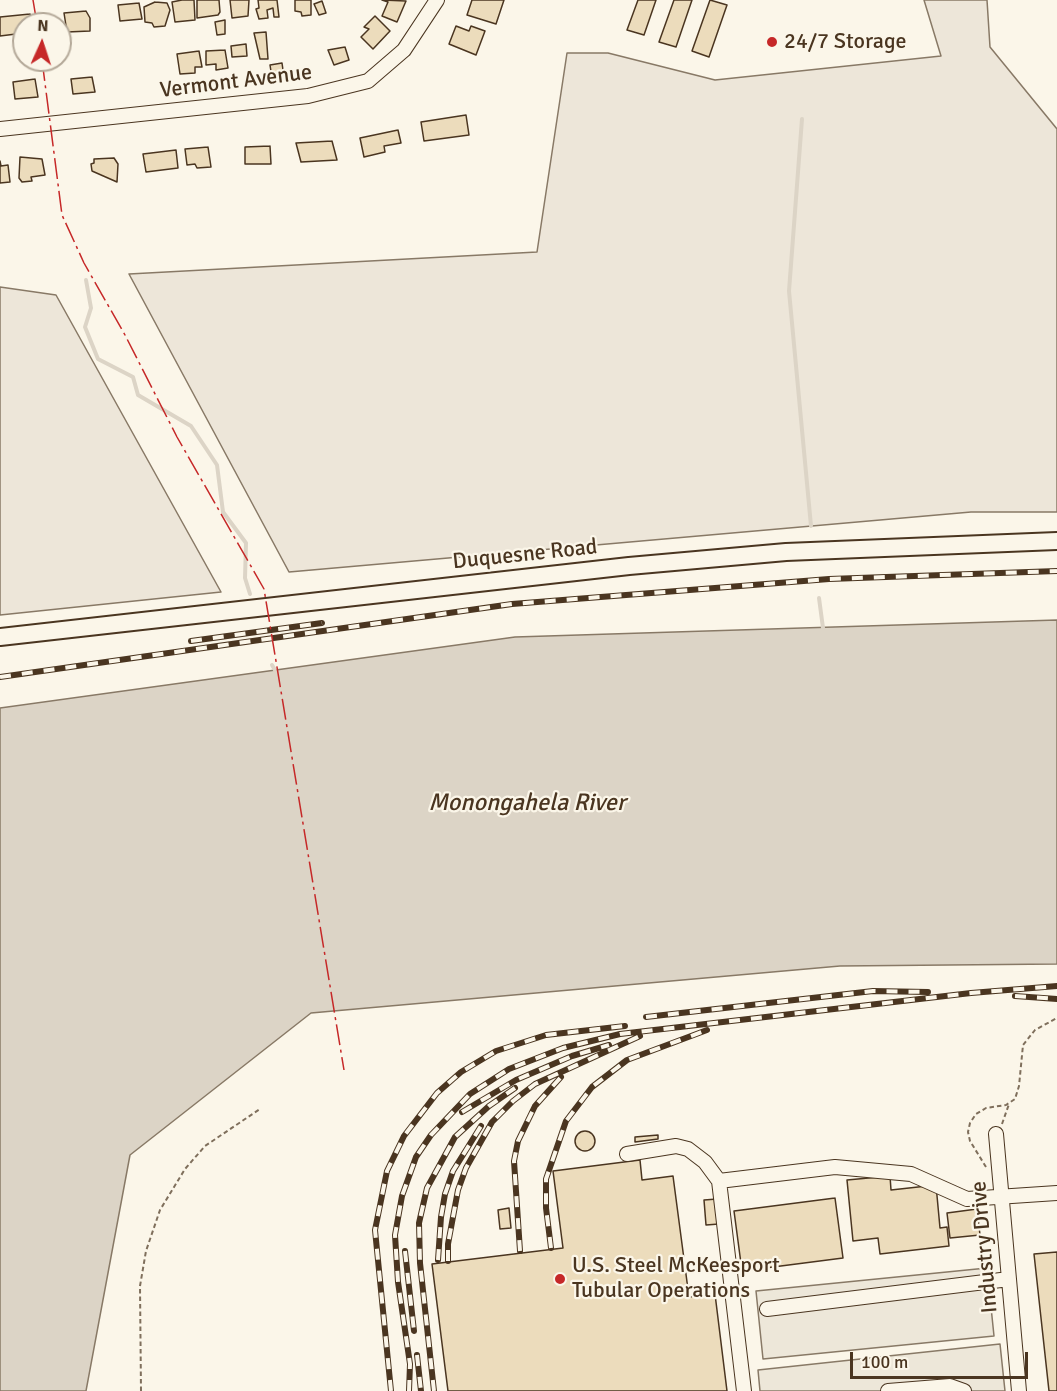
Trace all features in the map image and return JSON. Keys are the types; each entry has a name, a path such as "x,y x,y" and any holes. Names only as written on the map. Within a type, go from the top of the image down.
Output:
{"main road":[{"name":"Duquesne Road","path":"0,637 617,567 786,552 1057,541"}],"street":[{"name":"Vermont Avenue","path":"0,129 308,96 369,81 404,50 432,2"},
{"name":"Industry Drive","path":"996,1134 1019,1391"},
{"path":"627,1154 676,1146 688,1149 705,1162 719,1181 744,1391"},
{"path":"719,1181 835,1167 903,1173 962,1197 1002,1198 1057,1193"},
{"path":"767,1309 1009,1279"},
{"path":"888,1391 950,1386 964,1391"}],"path":[{"path":"996,1134 1005,1119 1009,1103"},
{"path":"141,1391 140,1286 146,1251 160,1210 185,1169 205,1146 260,1109"}],"shaded area":[{"path":"924,0 987,0 990,47 1057,129 1057,512 971,512 289,572 129,274 537,252 567,53 608,53 715,80 941,56"},
{"path":"0,287 56,295 221,592 0,615"},
{"path":"987,1268 994,1336 763,1359 756,1291"},
{"path":"1000,1344 1005,1391 760,1391 758,1370"}],"water":[{"name":"Monongahela River","path":"1057,620 1057,964 840,966 311,1013 130,1155 86,1391 0,1391 0,708 515,637"}],"building":[{"path":"194,0 195,20 175,22 172,2"},
{"path":"197,0 219,0 220,12 218,15 197,18"},
{"path":"230,0 249,0 248,16 232,18"},
{"path":"258,0 277,0 279,17 274,17 273,8 267,10 268,18 259,19 256,9 259,8"},
{"path":"295,0 311,0 311,15 302,16 301,12 295,11"},
{"path":"382,0 406,1 397,22 382,16 388,2"},
{"path":"472,0 504,0 496,24 467,15"},
{"path":"638,0 656,0 644,35 627,30"},
{"path":"674,0 692,0 676,47 659,42"},
{"path":"710,0 727,5 709,57 692,51"},
{"path":"322,1 326,13 319,15 314,4"},
{"path":"155,2 167,3 170,10 165,26 154,27 152,23 145,22 144,7"},
{"path":"139,3 142,19 120,21 118,5"},
{"path":"86,11 90,18 90,31 72,32 72,12"},
{"path":"12,16 12,34 0,36 0,17"},
{"path":"375,16 390,31 373,49 361,37 369,29 364,27"},
{"path":"225,20 225,34 217,35 215,22"},
{"path":"456,26 469,31 471,26 485,31 476,55 449,44"},
{"path":"266,32 268,59 260,59 254,33"},
{"path":"246,44 247,56 232,57 231,46"},
{"path":"345,47 349,60 334,65 328,50"},
{"path":"225,50 228,68 216,70 216,64 206,65 206,51"},
{"path":"199,51 202,67 195,67 195,73 180,74 177,54"},
{"path":"282,63 284,77 272,78 270,65"},
{"path":"92,77 95,92 73,94 71,79"},
{"path":"35,79 38,97 15,99 13,82"},
{"path":"466,115 469,135 424,141 421,122"},
{"path":"398,130 401,143 384,146 385,152 364,157 360,138"},
{"path":"332,141 337,160 301,162 296,143"},
{"path":"270,146 271,164 245,164 245,147"},
{"path":"208,147 211,167 197,168 195,164 187,165 185,149"},
{"path":"176,150 178,168 146,172 143,154"},
{"path":"20,157 42,159 45,175 31,177 32,181 22,182 19,178"},
{"path":"114,158 118,164 117,182 92,171 91,164 94,163 94,159"},
{"path":"0,161 1,166 8,165 10,182 0,183"},
{"path":"585,1131 592,1134 595,1141 592,1148 585,1151 578,1148 575,1141 578,1134"},
{"path":"658,1135 658,1139 635,1142 635,1137"},
{"name":"U.S. Steel McKeesport Tubular Operations","path":"640,1160 642,1180 673,1176 689,1297 715,1294 727,1391 448,1391 432,1264 563,1248 553,1171"},
{"path":"890,1176 891,1190 936,1185 940,1228 947,1227 949,1246 880,1254 878,1238 853,1241 847,1180"},
{"path":"835,1198 843,1258 742,1271 734,1211"},
{"path":"717,1199 719,1224 706,1225 704,1200"},
{"path":"509,1208 511,1228 500,1229 498,1210"},
{"path":"977,1209 980,1235 950,1238 947,1213"},
{"path":"1057,1252 1057,1391 1049,1391 1034,1254"}],"waterway":[{"path":"802,119 789,291 811,526"},
{"path":"86,280 91,308 85,327 98,359 133,377 138,395 191,426 217,465 223,512 246,543 245,578 250,594"},
{"path":"819,598 823,628"},
{"path":"272,665 275,670"}],"railway":[{"path":"0,677 512,604 829,579 1057,571"},
{"path":"191,641 322,623"},
{"path":"409,1391 410,1364 398,1282 395,1235 402,1196 416,1157 431,1135 470,1094 509,1069 563,1048 620,1034 971,993 1057,986"},
{"path":"646,1017 873,991 928,992"},
{"path":"1015,996 1057,999"},
{"path":"391,1391 375,1230 387,1171 404,1136 437,1093 461,1072 496,1051 546,1035 625,1026"},
{"path":"551,1248 546,1208 546,1179 566,1121 592,1087 627,1060 707,1030"},
{"path":"448,1261 448,1244 458,1190 466,1168 492,1122 513,1101 535,1084 640,1036"},
{"path":"462,1112 516,1080 572,1056 609,1045"},
{"path":"520,1251 514,1161 518,1141 535,1106 561,1077"},
{"path":"434,1391 420,1263 419,1223 427,1188 455,1137 489,1106 515,1088"},
{"path":"438,1260 445,1194 453,1171 481,1126"},
{"path":"405,1251 414,1331"},
{"path":"417,1355 421,1391"}],"power":[{"path":"33,0 35,12"},
{"path":"44,72 62,215 84,263 125,335 177,437 264,589 344,1070"}],"place":[{"name":"24/7 Storage","path":"772,42"},
{"name":"U.S. Steel McKeesport Tubular Operations","path":"560,1279"}]}
